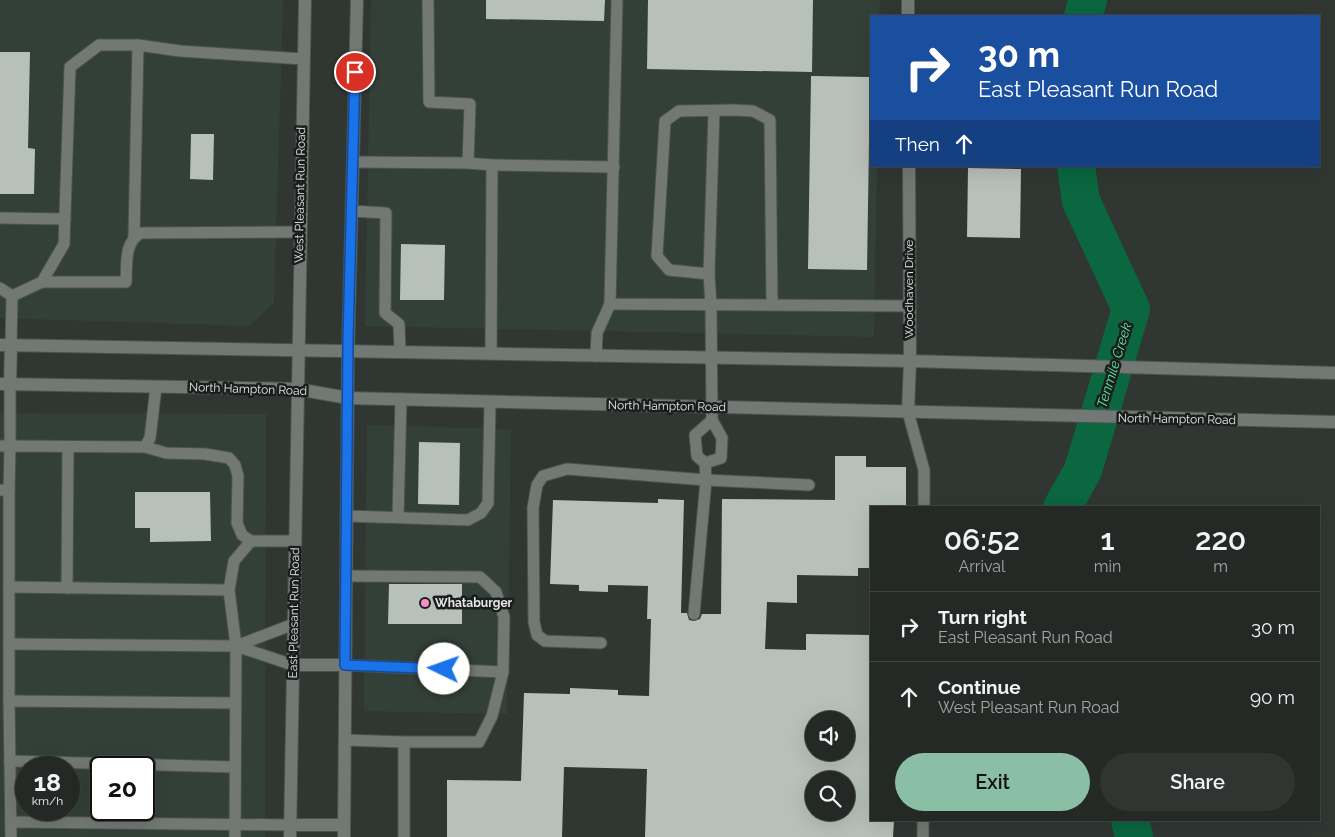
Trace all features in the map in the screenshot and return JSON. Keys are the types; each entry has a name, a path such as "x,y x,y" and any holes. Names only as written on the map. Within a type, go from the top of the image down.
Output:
{"main road":[{"name":"West Pleasant Run Road","path":"297,389 305,0"},
{"path":"290,831 344,831 348,351 357,0"},
{"path":"908,0 908,15"},
{"name":"Woodhaven Drive","path":"908,412 910,361 909,167"},
{"path":"5,384 6,345 910,361 1335,373"},
{"name":"North Hampton Road","path":"5,384 297,389 348,398 490,402 712,414 908,412 1335,422"},
{"name":"East Pleasant Run Road","path":"290,831 297,389"},
{"path":"293,664 345,665"}],"lane":[{"path":"428,0 429,102 470,104 468,163"},
{"path":"596,356 597,333 610,304 617,0"},
{"path":"12,296 42,282 126,282 129,246 134,236 138,45"},
{"path":"42,282 64,244 70,67 99,46 138,45 180,51 303,59"},
{"path":"709,274 668,270 657,256 665,121 679,111 754,111 770,120 772,305"},
{"path":"705,463 721,458 722,438 712,414 709,274 714,111"},
{"path":"352,162 614,167"},
{"path":"491,354 492,165"},
{"path":"352,211 386,213 385,313 399,324 400,352"},
{"path":"0,218 65,219"},
{"path":"134,236 141,232 300,232"},
{"path":"0,288 12,296"},
{"path":"6,345 12,296"},
{"path":"610,304 910,306"},
{"path":"5,384 11,837"},
{"path":"145,447 150,438 156,387"},
{"path":"398,517 401,399"},
{"path":"347,516 468,520 481,513 488,503 490,402"},
{"path":"908,412 924,470 924,506"},
{"path":"694,614 706,480 705,463 697,456 695,435 712,414"},
{"path":"5,446 145,447 166,453 205,454 229,458 235,465 238,476 237,523 242,535 251,541 295,541"},
{"path":"67,588 68,447"},
{"path":"601,643 545,641 537,635 534,622 533,508 537,485 543,476 567,469 706,480 809,484"},
{"path":"235,837 236,646 229,590 234,561 251,541"},
{"path":"344,740 479,742 492,716 503,672 504,618 496,592 480,577 346,576"},
{"path":"9,587 229,590"},
{"path":"236,646 294,624"},
{"path":"9,644 236,646 293,664"},
{"path":"345,665 503,672"},
{"path":"9,701 235,703"},
{"path":"404,742 404,837"},
{"path":"10,761 235,767"},
{"path":"923,821 923,837"},
{"path":"11,822 235,824 290,831"}],"shaded area":[{"path":"0,0 283,0 274,303 249,326 0,318"},
{"path":"371,0 880,0 879,15 870,15 870,167 877,167 874,337 365,326"},
{"path":"0,413 266,414 265,837 0,837"},
{"path":"367,425 511,429 507,714 364,711"}],"building":[{"path":"486,0 605,0 604,21 486,19"},
{"path":"648,0 813,0 812,72 647,69"},
{"path":"0,52 30,52 28,148 35,149 34,194 0,194"},
{"path":"811,76 870,77 867,270 808,269"},
{"path":"191,134 214,134 213,180 190,179"},
{"path":"968,168 1021,169 1020,238 967,237"},
{"path":"401,244 445,245 444,300 400,300"},
{"path":"419,442 460,443 459,505 418,504"},
{"path":"835,456 866,456 866,467 906,467 906,506 870,506 870,568 858,568 858,576 797,575 797,603 767,602 765,649 806,650 806,634 870,635 870,821 894,821 893,837 645,837 647,769 564,767 562,837 447,837 447,780 521,781 524,693 570,694 570,688 618,690 618,695 649,696 651,619 647,619 648,586 608,585 608,592 579,591 579,585 550,584 553,500 658,503 658,499 684,500 681,613 687,613 689,620 694,621 700,619 702,614 721,614 722,499 835,500"},
{"path":"135,492 210,492 211,541 150,542 150,528 135,528"},
{"name":"Whataburger","path":"389,584 462,584 462,624 388,624"}],"waterway":[{"name":"Tenmile Creek","path":"1083,15 1088,0"},
{"name":"Tenmile Creek","path":"1063,506 1083,470 1131,309 1081,201 1076,167"},
{"name":"Tenmile Creek","path":"1130,821 1134,837"}],"place":[{"name":"Whataburger","path":"425,603"}],"route":[{"path":"355,72 348,339 345,665 444,669"}]}
